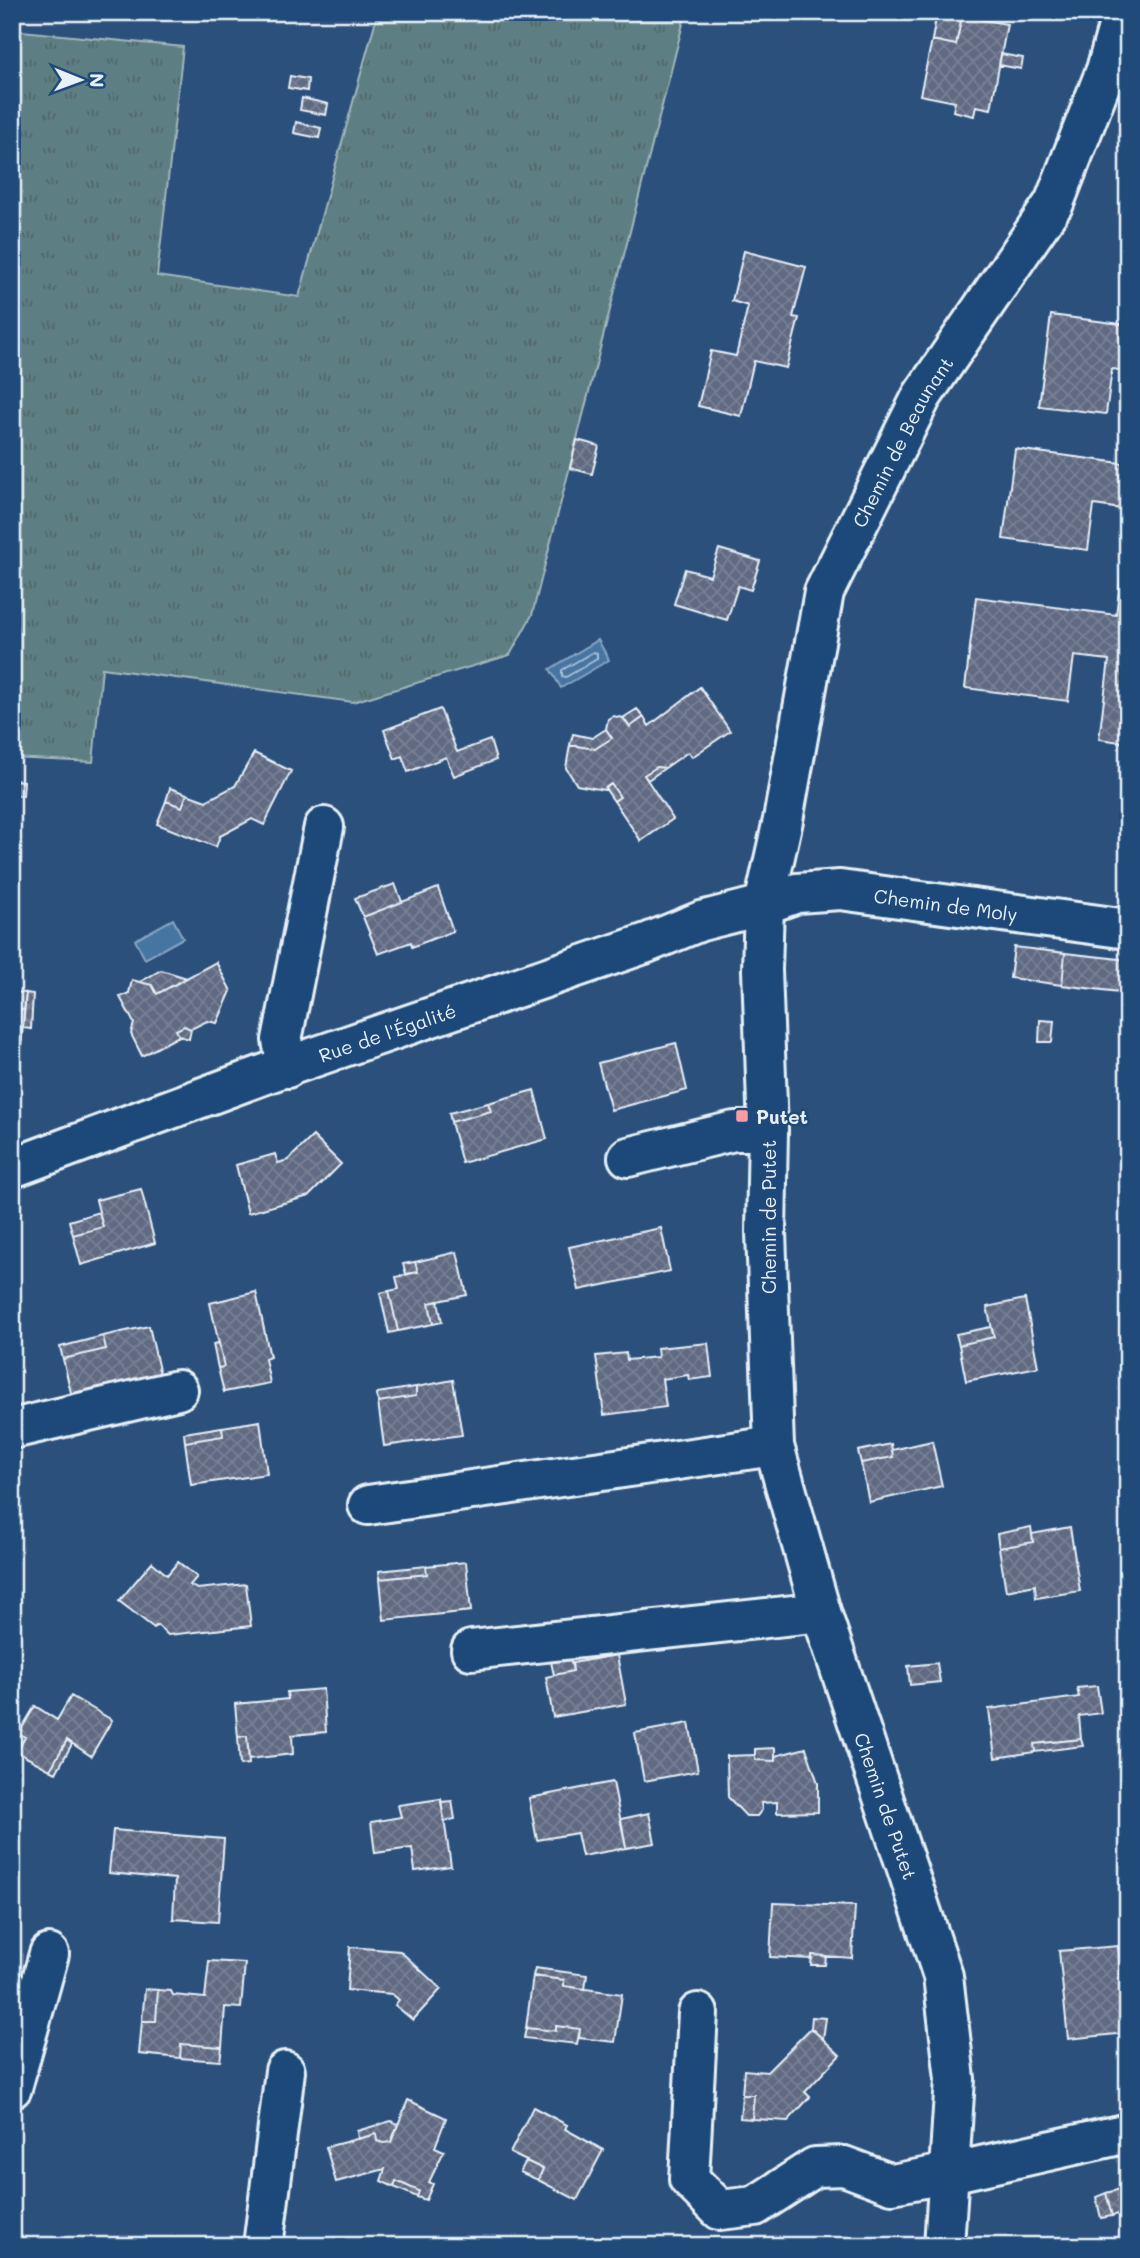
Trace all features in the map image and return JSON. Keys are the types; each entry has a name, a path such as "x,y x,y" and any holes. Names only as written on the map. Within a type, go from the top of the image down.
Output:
{"street":[{"name":"Chemin de Beaunant","path":"764,905 783,820 824,592 922,396 1054,202 1106,70 1122,12"},
{"path":"278,1071 324,827"},
{"path":"278,1071 262,1045 295,861"},
{"name":"Chemin de Moly","path":"764,905 797,893 840,890 1128,929"},
{"name":"Rue de l'Égalité","path":"12,1168 278,1071 647,943 701,921 764,905"},
{"name":"Chemin de Putet","path":"764,905 762,970 768,1131 766,1232 774,1446 821,1612 943,1976 955,2080 944,2246"},
{"path":"628,1157 734,1131 768,1131"},
{"path":"12,1429 177,1390"},
{"path":"368,1505 774,1446"},
{"path":"471,1650 821,1612"},
{"path":"12,2088 49,1954"},
{"path":"698,2013 689,2179 720,2210 755,2206 816,2167 844,2166 892,2184 1128,2133"},
{"path":"263,2246 285,2071"}],"green space":[{"path":"378,12 686,12 532,615 510,655 353,702 102,668 93,762 12,758 12,30 183,47 157,276 299,297"}],"water":[{"path":"598,640 609,660 561,688 550,669"},
{"path":"173,919 183,938 145,959 135,940"}],"building":[{"path":"937,12 962,16 956,45 932,40"},
{"path":"962,16 1007,24 991,109 976,106 974,116 953,111 955,102 920,95 932,40 956,45"},
{"path":"1001,54 1023,58 1021,69 999,65"},
{"path":"290,76 308,79 307,91 288,88"},
{"path":"302,98 328,104 326,115 300,110"},
{"path":"296,122 321,128 319,138 294,133"},
{"path":"744,251 806,267 793,317 799,318 786,368 754,361 741,416 698,406 711,351 736,356 748,306 732,301"},
{"path":"1051,315 1128,325 1128,371 1112,369 1106,414 1039,406"},
{"path":"577,440 599,446 592,474 570,468"},
{"path":"1015,449 1128,464 1128,510 1094,505 1088,550 1003,539"},
{"path":"1128,518 1128,743 1099,739 1109,660 1074,656 1068,701 965,688 976,597 1116,615"},
{"path":"719,549 760,561 751,590 738,586 727,620 674,604 685,569 710,576"},
{"path":"700,687 730,731 692,757 688,752 665,768 657,767 644,775 673,819 641,841 614,801 620,797 611,784 604,790 577,785 566,768 570,745 595,749 612,738 606,729 608,719 613,716 623,718 630,727 644,717 649,726"},
{"path":"440,709 457,752 490,740 496,760 454,776 446,757 408,772 402,756 395,759 384,730"},
{"path":"637,709 644,717 630,727 623,718"},
{"path":"606,729 612,738 595,749 570,745 573,734 592,738"},
{"path":"254,753 291,771 264,825 252,819 220,836 216,847 157,824 166,801 182,807 187,794 206,801 235,786"},
{"path":"657,767 665,768 648,780 644,775"},
{"path":"12,780 24,781 23,796 12,795"},
{"path":"611,784 620,797 614,801 605,788"},
{"path":"170,788 187,794 182,807 166,801"},
{"path":"395,884 402,902 363,917 355,898"},
{"path":"438,888 453,931 412,947 411,942 378,954 363,917"},
{"path":"1014,947 1065,953 1062,985 1010,978"},
{"path":"1065,953 1128,960 1128,993 1062,985"},
{"path":"216,962 231,991 217,1023 207,1021 191,1029 184,1026 176,1030 179,1036 142,1056 131,1034 134,1023 120,997 129,993 132,980 152,985 157,994"},
{"path":"161,970 187,978 157,994 152,985 140,982"},
{"path":"12,992 26,993 24,1010 12,1009"},
{"path":"26,993 33,994 31,1029 23,1028"},
{"path":"12,1009 24,1010 19,1077 12,1076"},
{"path":"1040,1020 1054,1021 1052,1042 1039,1042"},
{"path":"184,1026 191,1029 189,1039 179,1036 176,1030"},
{"path":"676,1043 687,1090 611,1110 598,1063"},
{"path":"534,1090 547,1139 462,1163 451,1122 491,1111 488,1103"},
{"path":"488,1103 491,1111 451,1122 449,1113"},
{"path":"313,1136 341,1164 309,1196 248,1213 236,1165 275,1154 278,1163 288,1160"},
{"path":"141,1189 155,1243 81,1265 73,1235 103,1227 96,1200"},
{"path":"99,1212 103,1227 73,1235 69,1221"},
{"path":"661,1228 670,1271 579,1290 569,1247"},
{"path":"457,1252 467,1295 429,1303 433,1324 398,1331 389,1291 399,1289 396,1277 418,1272 415,1262"},
{"path":"415,1262 418,1272 406,1274 403,1264"},
{"path":"389,1291 398,1331 389,1333 380,1293"},
{"path":"256,1292 270,1357 265,1359 270,1383 224,1392 218,1368 224,1367 210,1303"},
{"path":"1025,1299 1038,1367 966,1381 959,1345 994,1337 987,1307"},
{"path":"438,1301 442,1322 433,1324 429,1303"},
{"path":"149,1326 161,1379 73,1401 63,1359 106,1349 103,1336"},
{"path":"991,1327 994,1337 959,1345 956,1334"},
{"path":"103,1336 106,1349 63,1359 60,1347"},
{"path":"219,1343 224,1367 218,1368 213,1344"},
{"path":"708,1343 712,1377 689,1380 688,1375 662,1379 666,1407 604,1415 596,1356 626,1353 627,1360 658,1357 657,1348"},
{"path":"453,1380 462,1435 384,1446 378,1402 416,1396 416,1387"},
{"path":"416,1387 416,1396 378,1402 377,1393"},
{"path":"260,1421 267,1474 191,1485 185,1442 223,1436 222,1427"},
{"path":"222,1427 223,1436 185,1442 184,1433"},
{"path":"932,1441 942,1486 869,1502 861,1463 893,1457 892,1450"},
{"path":"891,1444 893,1457 861,1463 858,1451"},
{"path":"1031,1527 1033,1542 999,1548 997,1534"},
{"path":"1070,1527 1080,1591 1036,1598 1035,1585 1006,1591 999,1548 1033,1542 1032,1534"},
{"path":"152,1562 167,1575 178,1562 197,1577 190,1585 197,1589 246,1584 251,1626 168,1635 157,1625 154,1628 119,1601"},
{"path":"466,1562 471,1611 384,1620 380,1579 427,1574 426,1566"},
{"path":"426,1566 427,1574 380,1579 379,1571"},
{"path":"617,1655 626,1704 553,1717 546,1677 573,1671 572,1663"},
{"path":"570,1657 573,1671 554,1675 551,1662"},
{"path":"937,1663 940,1682 910,1685 908,1666"},
{"path":"1097,1686 1101,1713 1079,1716 1081,1739 1034,1744 1035,1752 995,1758 989,1709 1079,1697 1077,1688"},
{"path":"323,1689 326,1732 292,1735 293,1754 249,1759 247,1736 238,1737 235,1704 288,1699 287,1692"},
{"path":"71,1696 112,1720 91,1756 67,1740 50,1770 17,1752 25,1737 19,1733 35,1706 57,1720"},
{"path":"689,1723 698,1771 644,1781 635,1733"},
{"path":"19,1733 25,1737 17,1752 12,1749 12,1745"},
{"path":"247,1736 249,1764 240,1765 238,1737"},
{"path":"1081,1739 1083,1746 1035,1752 1034,1744"},
{"path":"67,1740 72,1744 56,1773 50,1770"},
{"path":"775,1748 775,1761 755,1760 755,1749"},
{"path":"806,1748 818,1783 818,1812 777,1813 777,1802 761,1803 762,1810 757,1816 746,1816 728,1797 727,1756 755,1755 755,1760 775,1761 775,1756"},
{"path":"613,1782 626,1848 582,1856 577,1833 537,1840 529,1798"},
{"path":"441,1799 451,1866 415,1871 412,1848 375,1853 371,1822 401,1817 398,1805"},
{"path":"452,1801 455,1819 444,1821 441,1802"},
{"path":"649,1813 655,1843 626,1848 621,1819"},
{"path":"113,1830 224,1839 218,1922 173,1919 175,1879 109,1873"},
{"path":"12,1881 21,1894 12,1900"},
{"path":"773,1903 855,1906 852,1958 812,1955 812,1959 770,1957"},
{"path":"1118,1946 1126,2033 1068,2039 1059,1951"},
{"path":"350,1947 400,1951 441,1989 413,2020 395,2005 399,2000 392,1994 347,1990"},
{"path":"812,1955 826,1956 825,1965 811,1965"},
{"path":"209,1961 245,1963 241,2008 225,2007 222,2047 181,2044 180,2058 139,2054 142,2021 156,2021 158,1990 171,1991 173,1995 205,1998"},
{"path":"535,1968 587,1975 585,1989 564,1986 564,1980 533,1976"},
{"path":"533,1976 564,1980 564,1986 622,1994 615,2042 579,2038 580,2029 556,2026 556,2031 526,2028"},
{"path":"145,1989 158,1990 156,2021 142,2021"},
{"path":"812,2017 826,2018 823,2039 811,2028"},
{"path":"556,2026 580,2029 577,2044 524,2038 526,2028 556,2031"},
{"path":"811,2028 840,2055 805,2092 810,2097 788,2121 752,2119 754,2095 742,2095 744,2070 767,2072"},
{"path":"181,2044 222,2047 220,2061 180,2058"},
{"path":"742,2095 754,2095 752,2119 740,2118"},
{"path":"408,2100 446,2118 435,2147 444,2151 429,2182 433,2184 426,2200 417,2197 419,2191 396,2181 394,2187 381,2181 385,2169 336,2182 326,2147 376,2134 377,2141 391,2142"},
{"path":"533,2107 567,2125 565,2129 603,2150 577,2200 538,2180 543,2169 510,2153"},
{"path":"391,2121 398,2124 391,2142 377,2141 376,2134 358,2139 357,2131"},
{"path":"526,2161 543,2169 538,2180 520,2172"},
{"path":"396,2181 419,2191 417,2197 394,2187"},
{"path":"1128,2187 1128,2211 1112,2216 1106,2193"},
{"path":"1106,2193 1112,2216 1101,2218 1096,2197"}],"place":[{"name":"Putet","path":"742,1116"}]}
